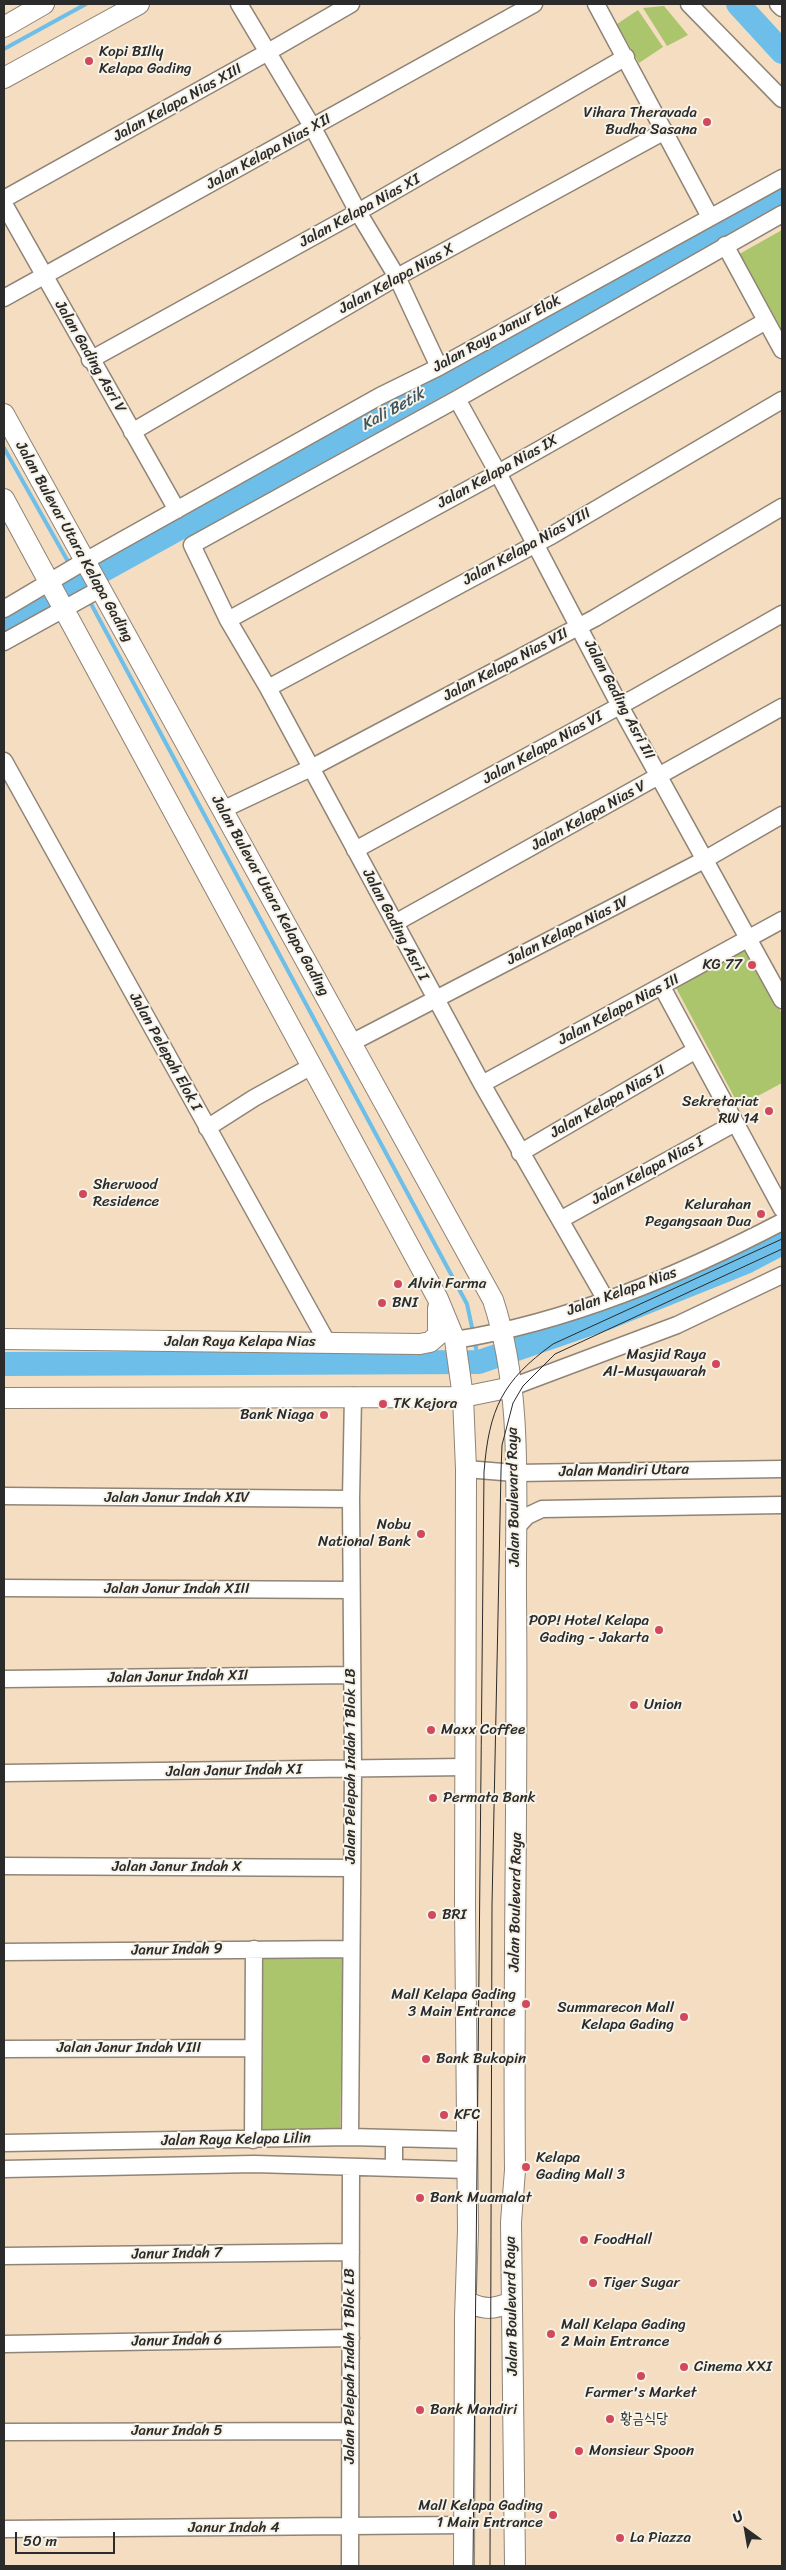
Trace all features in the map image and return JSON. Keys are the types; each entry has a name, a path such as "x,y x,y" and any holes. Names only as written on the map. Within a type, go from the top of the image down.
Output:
{"main road":[{"path":"4,27 44,4"},
{"path":"4,78 139,4"},
{"name":"Jalan Bulevar Utara Kelapa Gading","path":"4,414 97,588 493,1300 498,1335 508,1360 512,1387"},
{"path":"4,499 52,581 438,1298 459,1345 466,1469 465,1767 468,2310 464,2566"},
{"name":"Jalan Raya Kelapa Nias","path":"4,1339 420,1344 430,1342 438,1335 438,1298"},
{"path":"4,1398 353,1396 512,1387"},
{"name":"Jalan Boulevard Raya","path":"512,1387 515,1473 517,1764 514,2170 511,2222 514,2566"},
{"path":"468,2310 498,2308 511,2312"}],"street":[{"path":"239,4 313,128 358,212 397,277 439,367"},
{"name":"Jalan Kelapa Nias XIII","path":"4,199 268,52 350,4"},
{"name":"Jalan Kelapa Nias XII","path":"4,298 534,4"},
{"path":"596,4 710,217"},
{"path":"689,4 782,99"},
{"path":"778,4 782,8"},
{"name":"Jalan Kelapa Nias XI","path":"90,360 358,212 626,57"},
{"name":"Jalan Kelapa Nias X","path":"132,432 397,277 665,131"},
{"name":"Jalan Raya Janur Elok","path":"4,609 380,396 439,367 782,178"},
{"name":"Jalan Gading Asri V","path":"4,204 176,510"},
{"path":"457,399 782,214"},
{"path":"725,245 782,350"},
{"name":"Jalan Kelapa Nias IX","path":"228,620 498,473 766,321"},
{"name":"Jalan Gading Asri III","path":"457,399 498,473 620,706 782,1000"},
{"name":"Jalan Gading Asri I","path":"457,399 192,545 228,620 268,688 435,1000 520,1153 606,1300"},
{"name":"Jalan Kelapa Nias VIII","path":"268,688 535,544 782,400"},
{"name":"Jalan Kelapa Nias VII","path":"222,810 311,768 579,626 782,507"},
{"path":"4,642 97,588"},
{"name":"Jalan Kelapa Nias VI","path":"355,850 620,706 782,614"},
{"name":"Jalan Kelapa Nias V","path":"395,924 782,707"},
{"name":"Jalan Pelepah Elok I","path":"4,761 327,1342"},
{"name":"Jalan Kelapa Nias IV","path":"352,1044 704,860 782,815"},
{"name":"Jalan Kelapa Nias III","path":"482,1084 782,920"},
{"path":"662,987 782,1208"},
{"name":"Jalan Kelapa Nias II","path":"520,1153 696,1050"},
{"path":"207,1128 254,1098 312,1066"},
{"name":"Jalan Kelapa Nias I","path":"560,1220 735,1123"},
{"name":"Jalan Kelapa Nias","path":"459,1345 498,1335 606,1300 711,1258 782,1222"},
{"path":"512,1387 676,1326 782,1275"},
{"name":"Jalan Pelepah Indah 1 Blok LB","path":"350,2137 353,1770 351,1499 353,1396"},
{"name":"Jalan Mandiri Utara","path":"466,1469 515,1473 782,1470"},
{"name":"Jalan Janur Indah XIV","path":"4,1496 351,1499"},
{"path":"515,1529 527,1516 542,1509 782,1505"},
{"name":"Jalan Janur Indah XIII","path":"4,1588 351,1590"},
{"name":"Jalan Janur Indah XII","path":"4,1679 352,1675"},
{"name":"Jalan Janur Indah XI","path":"4,1774 465,1767"},
{"name":"Jalan Janur Indah X","path":"4,1866 351,1868"},
{"path":"253,2140 254,1949"},
{"name":"Janur Indah 9","path":"4,1952 351,1949"},
{"name":"Jalan Janur Indah VIII","path":"4,2049 253,2048"},
{"name":"Jalan Raya Kelapa Lilin","path":"4,2143 350,2137 468,2140"},
{"path":"394,2139 394,2168"},
{"name":"Jalan Raya Kelapa Lilin","path":"4,2169 254,2164 467,2170"},
{"name":"Jalan Pelepah Indah 1 Blok LB","path":"350,2566 351,2167"},
{"name":"Janur Indah 7","path":"4,2256 351,2252"},
{"name":"Janur Indah 6","path":"4,2344 351,2338"},
{"name":"Janur Indah 5","path":"4,2432 350,2431"},
{"name":"Janur Indah 4","path":"4,2529 464,2525"}],"green space":[{"path":"664,6 688,35 667,46 643,8"},
{"path":"638,10 663,47 639,63 617,24"},
{"path":"782,230 782,344 734,257"},
{"path":"746,946 782,1014 782,1083 739,1106 674,984"},
{"path":"343,1956 340,2135 254,2137 257,1958"}],"waterway":[{"path":"4,49 86,4"},
{"name":"Kali Betik","path":"738,4 782,52"},
{"name":"Kali Betik","path":"4,625 782,195"},
{"path":"4,448 70,565"},
{"name":"Kali Betik","path":"74,571 85,592"},
{"path":"89,600 467,1304 473,1332"},
{"path":"4,1364 479,1362 604,1319 748,1261 782,1243"},
{"path":"474,1339 479,1362"}],"tram line":[{"path":"473,2566 484,1472 490,1431 501,1398 510,1384 521,1371 553,1344 782,1239"},
{"path":"490,2566 492,1905 502,1445 513,1403 523,1386 555,1354 782,1249"}],"place":[{"name":"Kopi BIlly Kelapa Gading","path":"89,61"},
{"name":"Vihara Theravada Budha Sasana","path":"707,122"},
{"name":"KG 77","path":"752,965"},
{"name":"Sekretariat RW 14","path":"769,1111"},
{"name":"Sherwood Residence","path":"83,1194"},
{"name":"Kelurahan Pegangsaan Dua","path":"761,1214"},
{"name":"Alvin Farma","path":"398,1284"},
{"name":"BNI","path":"382,1303"},
{"name":"Masjid Raya Al-Musyawarah","path":"716,1364"},
{"name":"TK Kejora","path":"383,1404"},
{"name":"Bank Niaga","path":"324,1415"},
{"name":"Nobu National Bank","path":"421,1534"},
{"name":"POP! Hotel Kelapa Gading - Jakarta","path":"659,1630"},
{"name":"Union","path":"634,1705"},
{"name":"Maxx Coffee","path":"431,1730"},
{"name":"Permata Bank","path":"433,1798"},
{"name":"BRI","path":"432,1915"},
{"name":"Mall Kelapa Gading 3 Main Entrance","path":"526,2004"},
{"name":"Summarecon Mall Kelapa Gading","path":"684,2017"},
{"name":"Bank Bukopin","path":"426,2059"},
{"name":"KFC","path":"444,2115"},
{"name":"Kelapa Gading Mall 3","path":"526,2167"},
{"name":"Bank Muamalat","path":"420,2198"},
{"name":"FoodHall","path":"584,2240"},
{"name":"Tiger Sugar","path":"593,2283"},
{"name":"Mall Kelapa Gading 2 Main Entrance","path":"551,2334"},
{"name":"Cinema XXI","path":"684,2367"},
{"name":"Farmer's Market","path":"641,2376"},
{"name":"Bank Mandiri","path":"420,2410"},
{"name":"황금식당","path":"610,2419"},
{"name":"Monsieur Spoon","path":"579,2451"},
{"name":"Mall Kelapa Gading 1 Main Entrance","path":"553,2515"},
{"name":"La Piazza","path":"620,2538"}]}
